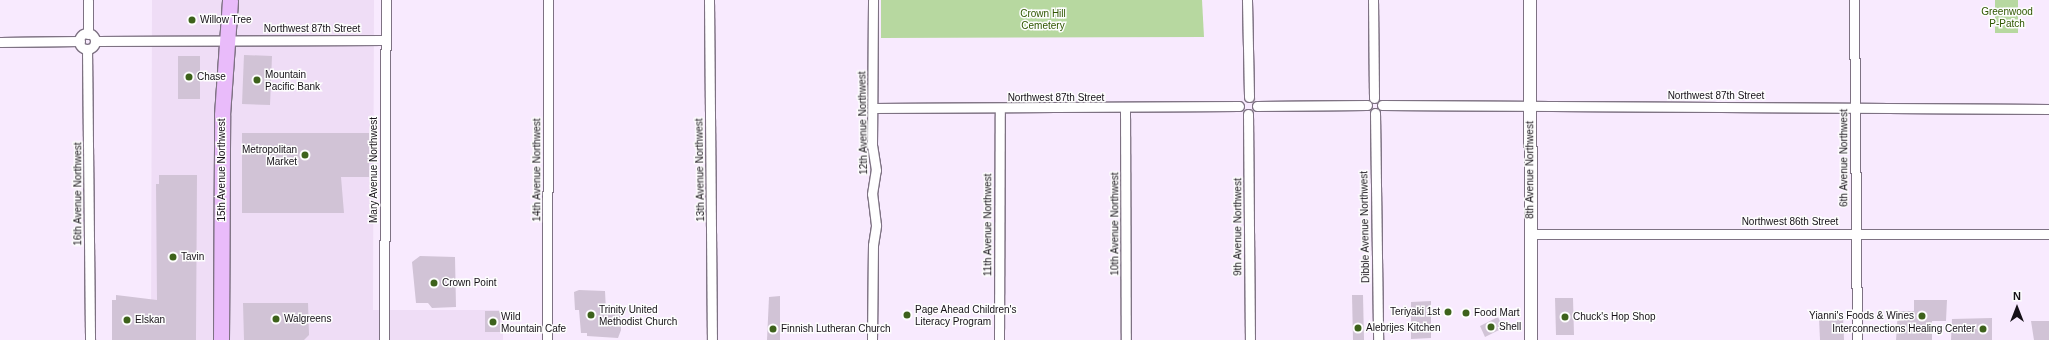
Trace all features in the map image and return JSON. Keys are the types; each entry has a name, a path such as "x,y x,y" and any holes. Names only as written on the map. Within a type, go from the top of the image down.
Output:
{"main road":[{"name":"15th Avenue Northwest","path":"221,340 222,115 230,0"}],"street":[{"path":"0,42 80,41 87,49 95,41 88,34 88,0"},
{"name":"Mary Avenue Northwest","path":"384,340 386,0"},
{"name":"14th Avenue Northwest","path":"547,340 548,0"},
{"name":"13th Avenue Northwest","path":"709,0 712,340"},
{"name":"12th Avenue Northwest","path":"872,340 873,245 876,225 872,194 876,170 872,146 873,0"},
{"path":"1247,0 1249,97"},
{"path":"1257,106 1367,105 1374,98 1373,0"},
{"name":"8th Avenue Northwest","path":"1530,0 1531,340"},
{"name":"6th Avenue Northwest","path":"1854,0 1857,340"},
{"path":"80,41 82,36 88,34"},
{"name":"Northwest 87th Street","path":"95,41 385,40"},
{"name":"16th Avenue Northwest","path":"87,49 90,340"},
{"path":"1249,97 1255,100 1257,106 1255,111 1248,114 1242,112 1239,106 1242,99 1249,97"},
{"path":"1367,105 1375,113 1380,111 1382,105 1374,98"},
{"name":"Northwest 87th Street","path":"1382,105 2049,109"},
{"name":"Northwest 87th Street","path":"873,108 1000,109 1239,106"},
{"name":"10th Avenue Northwest","path":"1125,108 1126,340"},
{"name":"11th Avenue Northwest","path":"999,340 1000,109"},
{"name":"Dibble Avenue Northwest","path":"1375,113 1378,340"},
{"name":"9th Avenue Northwest","path":"1248,114 1250,340"},
{"name":"Northwest 86th Street","path":"1531,234 2049,234"}],"shaded area":[{"path":"152,0 374,0 373,310 503,310 503,340 151,340"}],"green space":[{"name":"Crown Hill Cemetery","path":"881,0 1202,0 1204,37 881,38"},
{"name":"Greenwood P-Patch","path":"1995,0 2018,0 2018,33 1995,33"}],"building":[{"name":"Mountain Pacific Bank","path":"244,55 272,56 270,105 242,104"},
{"name":"Chase","path":"178,56 200,56 200,99 178,99"},
{"name":"Metropolitan Market","path":"242,133 369,133 369,177 341,177 344,213 242,213"},
{"name":"Tavin","path":"159,175 197,175 196,340 112,340 112,300 116,300 116,295 157,300 156,184 159,184"},
{"name":"Crown Point","path":"420,256 455,257 456,307 432,308 428,303 416,303 412,262"},
{"name":"Trinity United Methodist Church","path":"579,290 605,291 606,311 620,311 621,330 618,338 587,336 587,333 581,333 579,310 575,310 574,292"},
{"name":"Alebrijes Kitchen","path":"1352,295 1363,295 1364,340 1353,340"},
{"name":"Finnish Lutheran Church","path":"780,296 780,340 767,340 769,297"},
{"name":"Chuck's Hop Shop","path":"1555,298 1573,298 1574,335 1556,335"},
{"name":"Yianni's Foods & Wines","path":"1914,300 1947,300 1946,321 1932,321 1932,340 1896,340 1898,311 1914,311"},
{"path":"1431,301 1431,338 1411,339 1411,302"},
{"name":"Walgreens","path":"243,303 308,303 309,335 304,340 244,340"},
{"name":"Wild Mountain Cafe","path":"485,311 500,311 500,332 485,332"},
{"path":"1843,315 1844,340 1820,340 1819,318"},
{"name":"Shell","path":"1498,317 1503,328 1485,337 1480,326"},
{"path":"1992,318 1992,340 1951,340 1952,319"},
{"path":"2031,321 2049,321 2049,340 2034,340"}],"place":[{"name":"Willow Tree","path":"192,20"},
{"name":"Chase","path":"189,77"},
{"name":"Mountain Pacific Bank","path":"257,80"},
{"name":"Metropolitan Market","path":"305,155"},
{"name":"Tavin","path":"173,257"},
{"name":"Crown Point","path":"434,283"},
{"name":"Teriyaki 1st","path":"1448,312"},
{"name":"Food Mart","path":"1466,313"},
{"name":"Trinity United Methodist Church","path":"591,315"},
{"name":"Page Ahead Children's Literacy Program","path":"907,315"},
{"name":"Yianni's Foods & Wines","path":"1922,316"},
{"name":"Chuck's Hop Shop","path":"1565,317"},
{"name":"Walgreens","path":"276,319"},
{"name":"Elskan","path":"127,320"},
{"name":"Wild Mountain Cafe","path":"493,322"},
{"name":"Shell","path":"1491,327"},
{"name":"Alebrijes Kitchen","path":"1358,328"},
{"name":"Finnish Lutheran Church","path":"773,329"},
{"name":"Interconnections Healing Center","path":"1983,329"}]}
